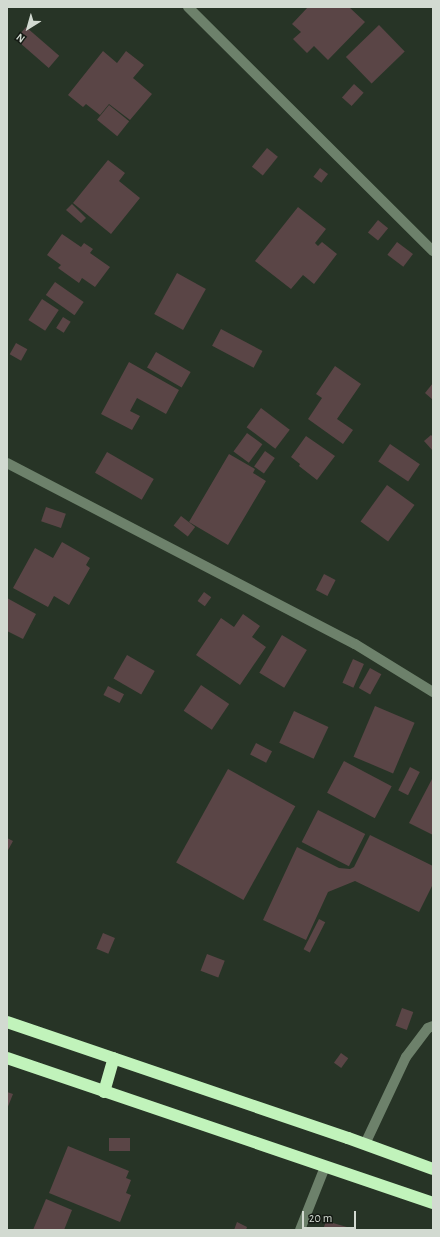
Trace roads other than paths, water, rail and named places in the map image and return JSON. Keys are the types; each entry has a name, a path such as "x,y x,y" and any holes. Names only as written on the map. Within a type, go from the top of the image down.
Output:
{"highway":[{"path":"7,1022 365,1144 433,1169"},
{"path":"7,1058 433,1203"},
{"path":"104,1092 114,1058"}],"street":[{"path":"188,7 433,251"},
{"path":"7,463 356,644 433,692"},
{"path":"365,1144 406,1057 428,1028 433,1026"},
{"path":"300,1230 325,1167"}]}
